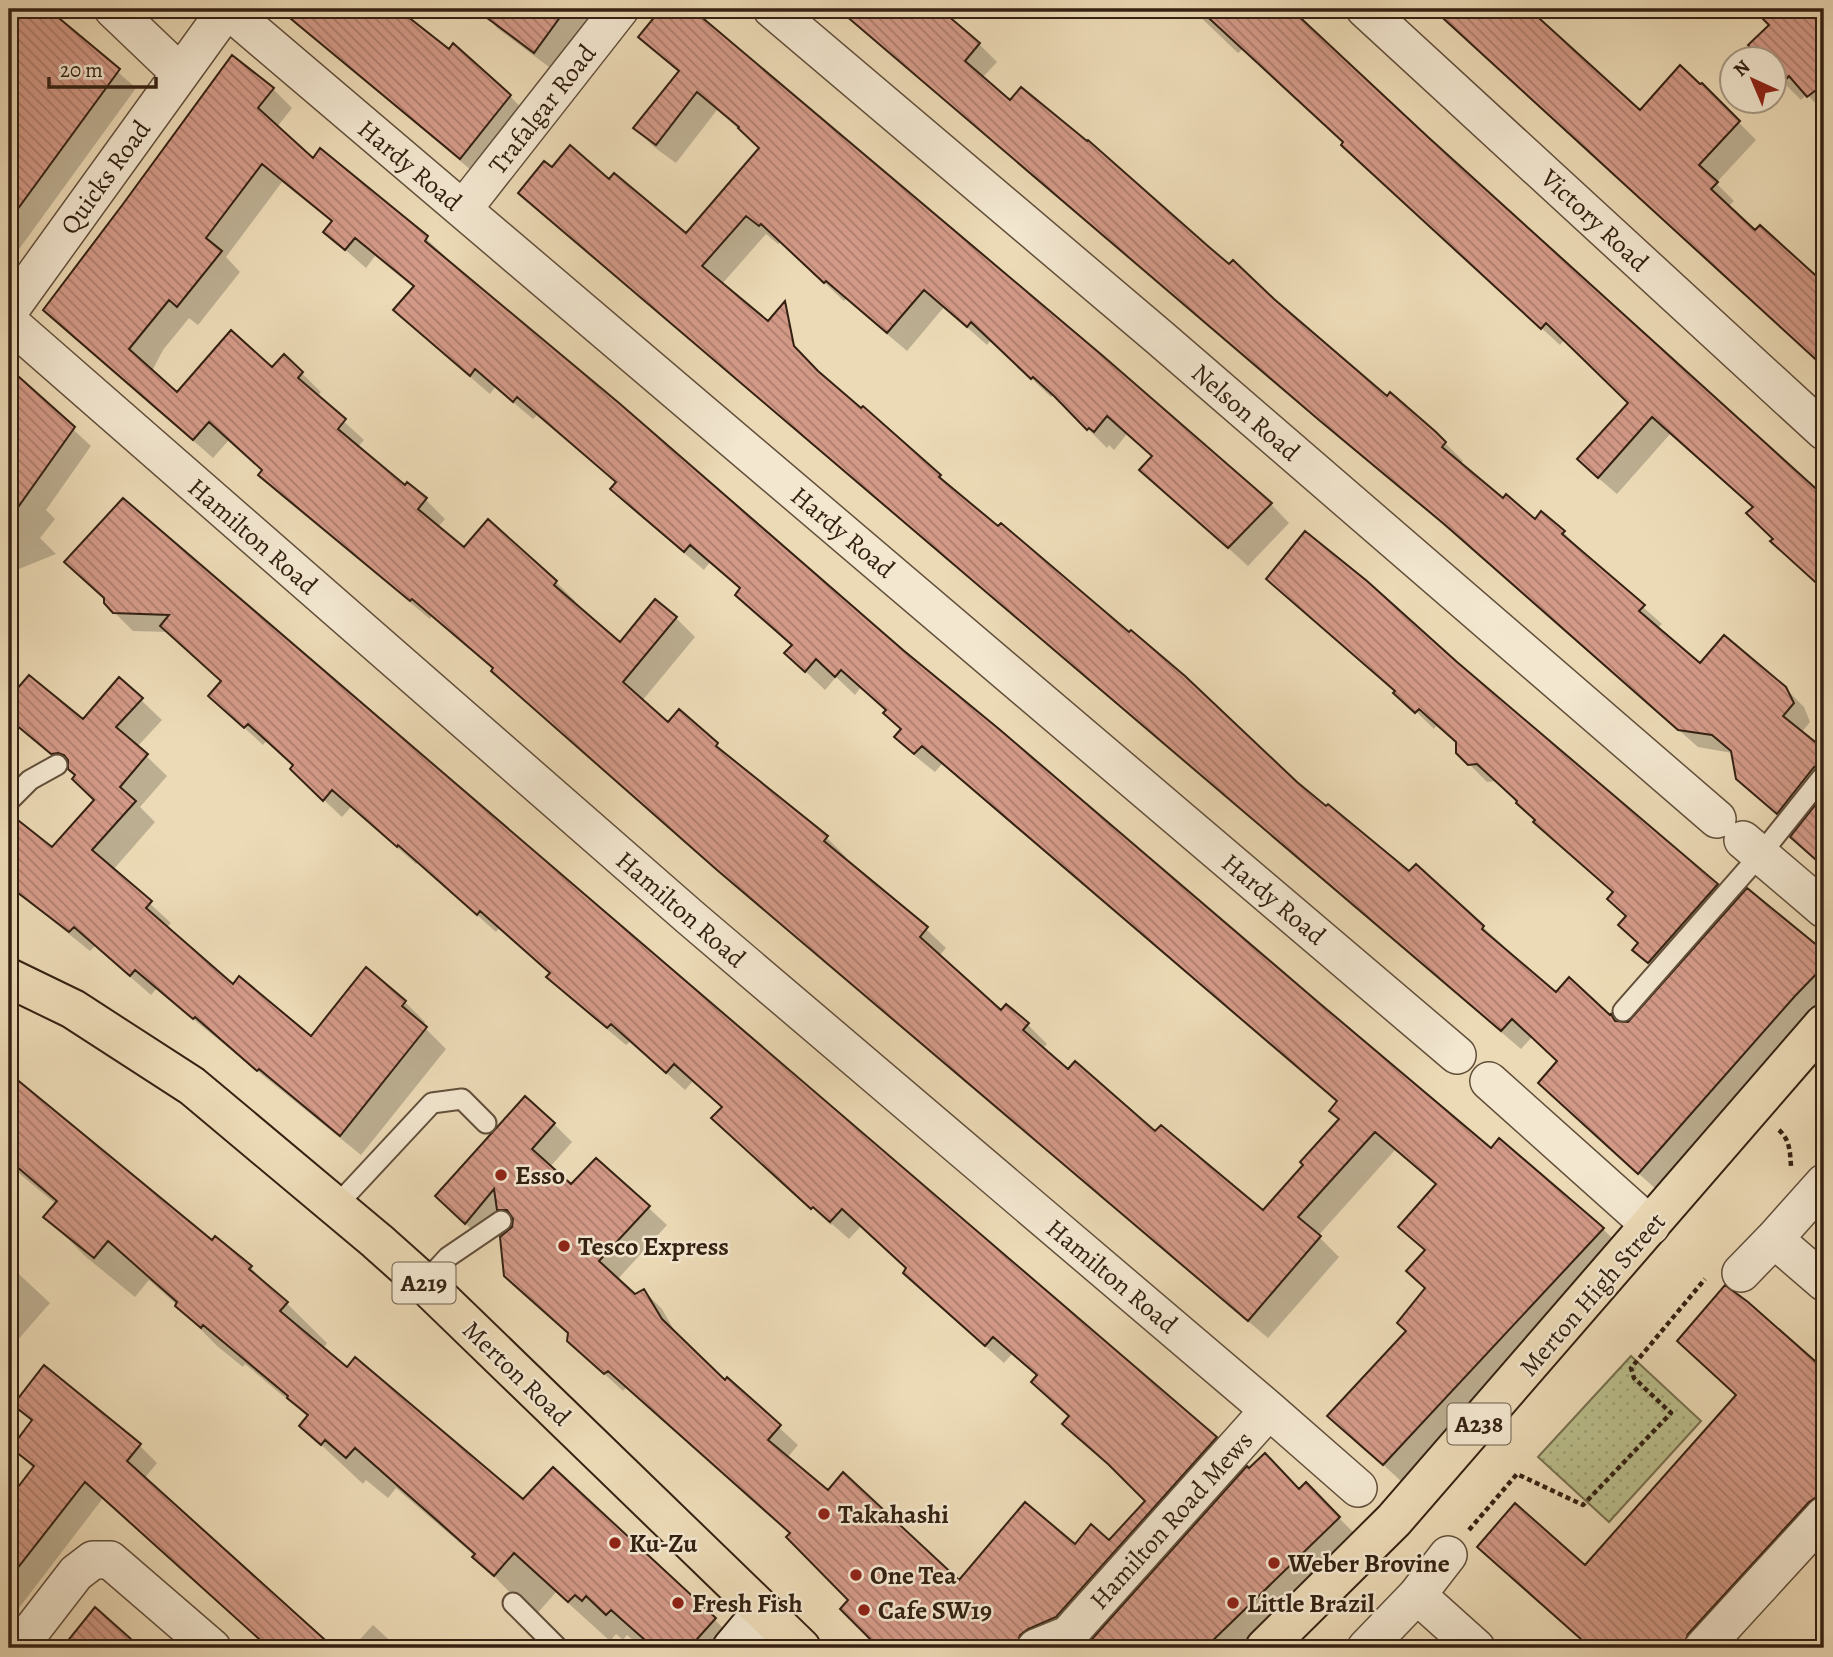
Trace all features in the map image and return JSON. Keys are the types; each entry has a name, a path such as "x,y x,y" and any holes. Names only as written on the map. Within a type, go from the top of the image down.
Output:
{"main road":[{"name":"Merton Road","path":"9,978 73,1009 192,1086 336,1206 424,1283 801,1648"},
{"name":"Merton High Street","path":"1265,1648 1394,1520 1824,1024"}],"street":[{"path":"113,9 180,73"},
{"name":"Quicks Road","path":"9,311 227,9"},
{"name":"Hardy Road","path":"227,9 1457,1055"},
{"name":"Trafalgar Road","path":"463,209 620,9"},
{"name":"Nelson Road","path":"772,9 1159,337 1824,909"},
{"name":"Victory Road","path":"1365,9 1824,431"},
{"name":"Hamilton Road","path":"9,322 691,918 1358,1488"},
{"path":"1489,1081 1651,1226"},
{"path":"1726,1273 1774,1238 1824,1183"},
{"path":"1774,1238 1824,1282"},
{"name":"Hamilton Road Mews","path":"1036,1648 1068,1636 1269,1410"},
{"path":"1703,1648 1824,1516"},
{"path":"1366,1648 1417,1595 1454,1547"},
{"path":"18,1648 76,1573 93,1560 110,1560 125,1571 212,1648"},
{"path":"1417,1595 1476,1648"},
{"path":"732,1648 763,1612"}],"lane":[{"path":"9,801 30,780 57,765"},
{"path":"1623,1011 1740,838 1824,775"},
{"path":"336,1206 432,1103 462,1099 486,1123"},
{"path":"424,1283 448,1257 501,1221"},
{"path":"513,1603 558,1648"}],"path":[{"path":"1454,1547 1517,1474 1583,1505 1671,1413 1634,1377 1631,1368 1667,1323 1726,1273"}],"green space":[{"path":"1631,1356 1701,1421 1609,1522 1538,1457"}],"building":[{"path":"15,9 48,9 120,69 9,221 9,18"},
{"path":"279,9 398,9 449,49 453,43 511,95 460,159"},
{"path":"475,9 566,9 534,53"},
{"path":"661,9 692,9 1103,356 1272,503 1228,548 1139,470 1152,456 1107,416 1094,432 1089,428 1087,430 1054,396 1033,377 1031,379 971,322 967,327 924,290 887,333 826,281 824,283 761,224 759,226 746,216 702,266 768,321 785,301 794,346 818,371 861,408 863,406 941,475 939,477 998,526 1001,523 1185,676 1326,806 1328,804 1409,871 1416,864 1484,926 1482,929 1556,992 1569,977 1611,1014 1615,1021 1628,1022 1747,888 1824,951 1824,966 1638,1174 1538,1083 1557,1061 1512,1019 1501,1031 518,193 544,161 552,167 570,145 609,179 614,173 686,233 759,148 739,127 697,92 656,145 633,128 679,71 638,37"},
{"path":"838,9 940,9 980,43 965,61 1010,100 1021,87 1088,140 1229,264 1233,260 1387,396 1390,392 1446,442 1442,447 1503,498 1506,494 1535,519 1541,511 1565,531 1562,534 1645,605 1639,611 1700,663 1724,635 1786,687 1794,703 1783,716 1824,749 1824,763 1814,767 1777,814 1736,779 1731,751 1712,735 1678,730 1444,524"},
{"path":"1199,9 1291,9 1824,496 1824,590 1770,541 1773,539 1746,513 1753,507 1652,417 1598,478 1577,459 1628,403 1546,323 1541,329 1341,145 1343,142"},
{"path":"1433,9 1529,9 1640,110 1680,65 1702,83 1717,98 1717,116 1735,116 1740,121 1699,165 1718,182 1711,189 1755,230 1760,225 1824,283 1824,367"},
{"path":"1753,9 1816,9 1824,18 1824,84 1807,97 1789,76 1787,78 1787,46 1748,45 1769,25"},
{"path":"232,55 274,88 258,108 313,158 320,148 428,236 425,241 619,403 903,650 1491,1148 1499,1138 1604,1228 1383,1465 1327,1416 1406,1331 1397,1323 1425,1288 1406,1271 1425,1250 1398,1227 1436,1184 1375,1132 1298,1217 1321,1236 1248,1321 717,870 491,671 493,668 258,475 262,470 209,422 193,440 43,310","holes":["262,164 332,221 323,232 345,250 355,238 414,286 393,310 470,376 475,369 513,402 517,397 616,482 610,489 684,552 690,545 740,588 735,595 792,645 784,653 805,672 816,659 835,677 841,670 886,710 883,713 901,729 894,737 914,754 922,746 1337,1101 1329,1111 1339,1119 1300,1162 1303,1165 1263,1210 1161,1125 1155,1131 1075,1061 1068,1069 1023,1030 1029,1023 1006,1004 1001,1010 920,937 928,927 824,841 828,836 716,746 718,743 679,709 668,722 623,682 677,617 655,599 620,642 554,585 557,581 488,519 464,547 418,509 427,498 407,482 405,485 338,429 346,419 298,378 303,372 284,354 272,367 231,330 177,392 129,349 169,300 177,307 222,251 206,238"]},
{"path":"9,368 75,427 9,520"},
{"path":"123,498 1217,1437 1056,1617 1020,1635 1016,1648 879,1648 840,1609 848,1600 786,1537 790,1533 608,1371 604,1374 567,1341 568,1333 504,1276 500,1237 512,1227 513,1219 507,1210 497,1210 494,1189 465,1224 435,1196 525,1096 555,1123 532,1149 571,1184 596,1158 650,1206 599,1261 635,1294 644,1289 662,1319 725,1380 727,1377 781,1425 768,1440 828,1490 843,1472 959,1580 1025,1502 1075,1544 1091,1524 1109,1540 1145,1501 1062,1424 1069,1416 1031,1382 1037,1375 993,1337 985,1346 903,1273 906,1268 842,1209 830,1222 813,1207 811,1209 711,1118 722,1107 674,1064 666,1073 611,1024 607,1028 546,977 550,973 480,911 477,915 332,790 323,801 290,769 293,765 248,724 244,728 208,696 221,681 160,626 169,615 113,613 104,603 104,598 64,562"},
{"path":"1305,531 1367,581 1457,662 1718,884 1648,963 1632,950 1638,943 1618,925 1626,916 1607,899 1613,892 1533,822 1535,820 1516,803 1517,801 1477,764 1468,765 1456,753 1456,742 1419,709 1415,713 1393,693 1395,691 1266,579"},
{"path":"29,675 83,719 119,677 143,698 116,727 148,754 120,787 136,801 92,850 152,901 146,908 233,984 239,976 311,1036 366,967 406,1001 402,1006 427,1027 340,1136 135,970 130,976 74,927 69,932 9,886 9,813 52,847 94,800 72,779 75,775 68,769 68,760 64,755 51,754 9,719 9,698"},
{"path":"1824,794 1824,867 1790,837"},
{"path":"9,1073 212,1240 215,1236 252,1266 249,1269 288,1302 280,1311 347,1367 355,1357 523,1499 553,1467 716,1618 689,1648 654,1648 611,1610 606,1615 586,1596 582,1601 575,1595 568,1602 514,1553 494,1576 472,1557 475,1554 355,1448 346,1458 325,1440 321,1445 299,1426 308,1415 203,1325 201,1328 175,1306 177,1302 108,1241 94,1258 43,1217 57,1201 9,1160"},
{"path":"1725,1285 1824,1369 1824,1492 1809,1502 1688,1634 1683,1648 1591,1648 1477,1547 1515,1503 1585,1565 1736,1395 1677,1341"},
{"path":"44,1365 141,1444 127,1461 334,1648 269,1648 85,1482 9,1579 9,1499 34,1466 11,1448 32,1420 13,1405"},
{"path":"1265,1453 1299,1489 1306,1482 1340,1517 1205,1648 1084,1648 1247,1466 1249,1468"},
{"path":"95,1607 141,1648 62,1648"}],"place":[{"name":"Esso","path":"501,1175"},
{"name":"Tesco Express","path":"564,1246"},
{"name":"Takahashi","path":"824,1514"},
{"name":"Ku-Zu","path":"615,1543"},
{"name":"Weber Brovine","path":"1274,1563"},
{"name":"One Tea","path":"856,1575"},
{"name":"Fresh Fish","path":"678,1603"},
{"name":"Little Brazil","path":"1233,1603"},
{"name":"Cafe SW19","path":"864,1610"}]}
